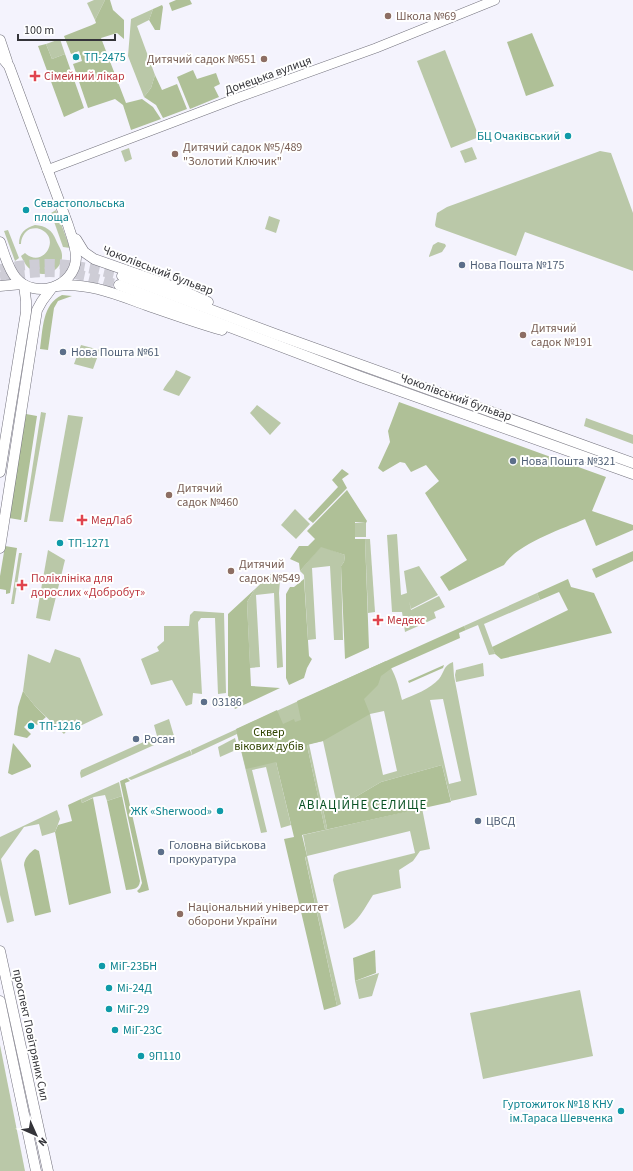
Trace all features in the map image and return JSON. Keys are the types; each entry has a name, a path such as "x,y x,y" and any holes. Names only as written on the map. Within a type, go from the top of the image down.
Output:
{"main road":[{"path":"0,40 68,224 75,246 76,258 70,275 42,300 38,310 0,548"},
{"path":"0,55 9,66"},
{"name":"Чоколівський бульвар","path":"68,224 77,243 84,252 94,259 177,288 241,316 273,338 361,377 633,474"},
{"path":"0,242 11,272 23,284 36,289 54,288"},
{"name":"Чоколівський бульвар","path":"121,280 273,338 633,463"},
{"path":"0,286 23,284"},
{"path":"0,472 26,312 23,284"},
{"name":"Чоколівський бульвар","path":"54,288 69,285 92,288 113,293 202,324 273,338"},
{"name":"проспект Повітряних Сил","path":"0,951 48,1171"},
{"name":"проспект Повітряних Сил","path":"0,1001 36,1171"}],"street":[{"name":"Донецька вулиця","path":"47,170 237,98 376,48 495,0"}],"green space":[{"path":"94,0 105,0 95,20 87,3"},
{"path":"105,0 110,0 113,10 124,20 124,39 117,33 101,38 126,103 142,99 153,107 161,119 131,130 123,105 115,99 88,108 73,64 82,61 79,51 71,54 64,36 96,23 95,20"},
{"path":"176,0 190,0 192,4 172,11 169,3"},
{"path":"162,5 160,30 155,30 149,20 153,9"},
{"path":"153,9 149,20 137,26 155,75 151,88 144,97 128,56 131,19"},
{"path":"532,33 554,86 526,96 507,42"},
{"path":"60,39 65,54 52,59 46,44"},
{"path":"46,44 52,59 65,54 84,108 64,117 38,46"},
{"path":"445,50 479,137 451,148 417,61"},
{"path":"193,70 197,79 216,73 220,84 214,87 219,97 190,109 177,77"},
{"path":"155,75 162,90 177,84 187,109 163,118 156,105 144,97 151,88"},
{"path":"472,147 477,159 465,163 460,151"},
{"path":"129,148 132,159 125,162 121,151"},
{"path":"600,151 611,153 633,213 633,271 525,232 516,256 436,227 435,225 437,213 447,207"},
{"path":"56,210 70,248 63,247 51,213"},
{"path":"269,216 280,220 276,233 265,229"},
{"path":"35,225 42,226 50,231 61,249 61,260 56,269 52,272 42,274 31,270 21,256 25,253 31,257 38,258 47,251 50,240 42,230 36,228 30,229 26,232 22,237 21,244 19,244 21,234 28,228"},
{"path":"8,230 19,258 15,261 4,231"},
{"path":"438,242 445,244 446,246 442,252 429,257 433,245"},
{"path":"62,295 72,296 58,301 54,308 48,350 40,349 43,326 47,311 55,299"},
{"path":"81,345 100,350 93,369 74,364"},
{"path":"176,370 191,377 179,396 163,390"},
{"path":"399,402 606,477 592,511 633,525 633,530 596,546 585,519 529,544 510,557 504,565 449,591 440,577 467,560 425,493 439,481 426,465 411,472 405,463 400,462 383,472 378,468 390,442 388,431"},
{"path":"257,405 281,423 270,435 250,413"},
{"path":"41,412 46,413 27,522 24,522"},
{"path":"26,414 37,416 21,520 9,518"},
{"path":"68,415 83,417 63,522 49,521"},
{"path":"586,418 633,435 633,444 584,426"},
{"path":"342,469 349,474 342,479 347,488 313,523 308,519 338,487 332,480"},
{"path":"347,490 367,521 366,523 355,522 355,539 365,539 369,648 345,659 341,566 344,562 345,555 321,547 300,571 299,563 290,559 299,546 308,546 315,539 307,531"},
{"path":"295,509 310,524 296,539 281,525"},
{"path":"355,523 366,523 366,537 355,537"},
{"path":"397,534 401,595 407,593 404,571 419,566 438,595 411,609 409,601 411,610 439,596 445,607 434,612 436,618 405,632 402,612 392,612 387,535"},
{"path":"365,539 370,539 375,612 368,613"},
{"path":"5,546 17,548 10,593 6,594 6,590 0,589 0,576"},
{"path":"321,546 345,555 344,562 341,566 343,640 334,640 330,566 312,568 316,639 308,640 304,575 300,571"},
{"path":"48,550 65,560 50,621 36,618"},
{"path":"633,551 633,561 596,578 592,569"},
{"path":"19,553 22,553 14,604 11,604"},
{"path":"273,572 275,580 280,580 279,593 283,667 277,668 274,593 256,595 260,667 250,668 247,602 255,589"},
{"path":"304,579 309,656 312,659 304,678 289,685 286,678 286,594 290,587 294,587"},
{"path":"568,579 571,587 594,593 612,633 501,659 495,654 492,647 568,610 559,592 540,600 537,593"},
{"path":"255,589 247,602 251,686 280,688 235,709 228,696 228,614"},
{"path":"537,593 540,600 484,624 495,654 489,655 478,625 466,630 464,626"},
{"path":"194,611 224,613 226,693 218,694 215,618 201,618 198,622 202,694 193,693 192,704 186,706 172,680 151,685 141,659 159,651 157,647 164,641 164,626 189,626 190,615"},
{"name":"Сквер вікових дубів","path":"464,626 466,630 459,633 460,638 392,668 381,676 378,685 364,699 370,714 323,741 307,745 325,829 327,828 323,809 342,805 381,782 442,765 451,802 302,835 307,856 305,857 337,1006 324,1010 284,839 294,837 276,762 246,769 236,729 277,710 283,724 294,719 295,722 301,720 297,701"},
{"path":"55,649 80,658 103,715 80,726 77,719 64,734 35,706 23,691 28,654 50,663"},
{"name":"Сквер вікових дубів","path":"386,661 398,684 402,700 431,686 439,679 446,667 453,662 454,676 477,795 451,801 442,765 381,782 342,805 337,805 323,741 309,744 327,828 325,829 307,745 276,762 291,825 281,828 266,767 252,770 267,832 261,833 237,734 192,755 191,750","holes":["443,699 461,781 449,784 430,700","384,711 397,771 383,775 370,714"]},
{"path":"483,663 484,676 456,682 456,670"},
{"path":"444,665 443,668 409,683 408,681"},
{"path":"23,691 46,717 37,725 31,720 24,727 31,734 27,738 14,735 18,707"},
{"path":"169,719 174,736 81,778 81,770 157,736 154,725"},
{"path":"235,738 238,749 220,757 218,747"},
{"path":"13,743 31,767 12,775 8,773"},
{"path":"190,750 192,755 131,780 128,778"},
{"path":"127,778 130,781 125,783 149,890 139,893 137,891 142,883 120,781"},
{"path":"119,782 122,796 107,801 105,795 94,797 82,803 81,799"},
{"path":"122,796 140,881 137,888 126,890 107,801"},
{"path":"93,798 111,893 69,905 55,832 58,825 72,821 68,805 81,799 82,803"},
{"path":"422,808 430,849 420,851 413,861 399,870 401,888 373,895 357,919 344,929 333,880 334,875 339,872 415,853 410,831 307,856 303,835"},
{"path":"57,810 60,819 55,832 42,836 39,824 24,827 1,859 14,921 7,923 0,895 0,837"},
{"path":"35,849 39,851 51,912 35,916 24,865 25,860"},
{"path":"305,856 307,856 341,1004 337,1006"},
{"path":"375,950 376,973 355,981 353,958"},
{"path":"379,973 372,996 359,999 355,981"},
{"path":"580,990 593,1056 483,1079 470,1013"},
{"path":"0,1045 25,1171 0,1171"}],"tunnel":[{"path":"0,269 18,266 58,264 86,268 122,276"},
{"path":"0,277 37,272 56,272 85,276 119,285"}],"place":[{"name":"Школа №69","path":"388,16"},
{"name":"ТП-2475","path":"76,57"},
{"name":"Дитячий садок №651","path":"264,59"},
{"name":"Сімейний лікар","path":"35,76"},
{"name":"БЦ Очаківський","path":"568,136"},
{"name":"Дитячий садок №5/489 \"Золотий Ключик\"","path":"175,154"},
{"name":"Севастопольська площа","path":"26,210"},
{"name":"Нова Пошта №175","path":"462,265"},
{"name":"Дитячий садок №191","path":"523,335"},
{"name":"Нова Пошта №61","path":"63,352"},
{"name":"Нова Пошта №321","path":"513,461"},
{"name":"Дитячий садок №460","path":"169,495"},
{"name":"МедЛаб","path":"82,520"},
{"name":"ТП-1271","path":"60,543"},
{"name":"Дитячий садок №549","path":"231,571"},
{"name":"Поліклініка для дорослих «Добробут»","path":"22,585"},
{"name":"Медекс","path":"378,620"},
{"name":"03186","path":"204,702"},
{"name":"ТП-1216","path":"31,726"},
{"name":"Росан","path":"136,739"},
{"name":"ЖК «Sherwood»","path":"220,811"},
{"name":"ЦВСД","path":"478,821"},
{"name":"Головна військова прокуратура","path":"161,852"},
{"name":"Національний університет оборони України","path":"180,914"},
{"name":"МіГ-23БН","path":"102,966"},
{"name":"Мі-24Д","path":"109,988"},
{"name":"МіГ-29","path":"109,1009"},
{"name":"МіГ-23С","path":"115,1030"},
{"name":"9П110","path":"141,1056"},
{"name":"Гуртожиток №18 КНУ ім.Тараса Шевченка","path":"621,1111"}],"district":[{"name":"АВІАЦІЙНЕ СЕЛИЩЕ","path":"363,804"}]}
